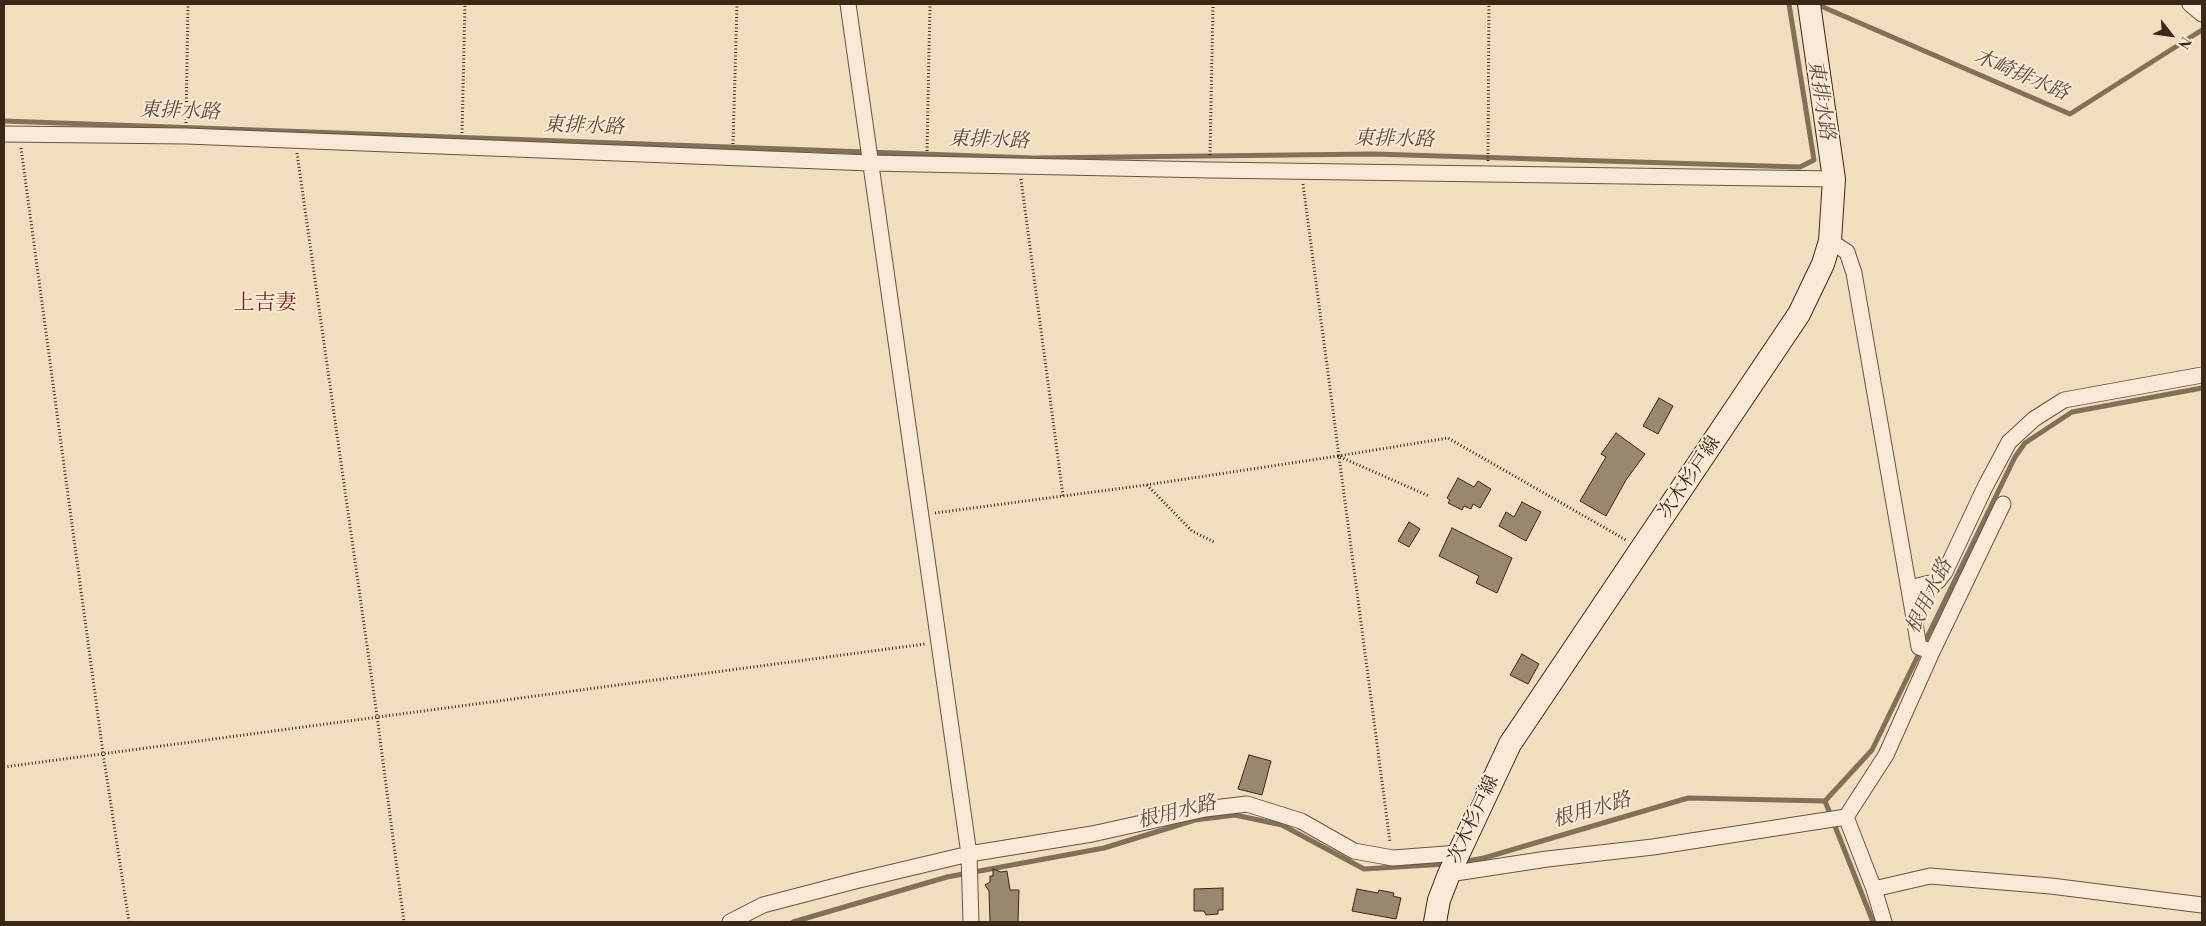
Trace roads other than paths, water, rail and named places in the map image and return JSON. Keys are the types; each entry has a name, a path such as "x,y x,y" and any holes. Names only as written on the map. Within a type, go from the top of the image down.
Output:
{"main road":[{"name":"次木杉戸線","path":"1435,922 1439,900 1449,874 1510,744 1799,314 1823,264 1830,240 1834,179 1810,4"}],"street":[{"path":"848,4 969,854 971,922"},
{"path":"2190,4 2202,14"},
{"path":"4,134 186,136 870,163 1834,179"},
{"path":"1830,240 1847,252 1854,273 1909,588 1926,650"},
{"path":"1909,588 1938,581 1985,487 2010,442 2034,419 2064,400 2202,375"},
{"path":"1449,874 1547,858 1652,847 1846,817 1886,755 1926,650 2003,504"},
{"path":"730,922 763,905 969,854 1092,834 1205,809 1247,804 1301,821 1354,851 1392,858 1459,853"},
{"path":"1846,817 1874,889 1884,922"},
{"path":"1874,889 1930,876 2051,886 2202,905"}],"waterway":[{"name":"東排水路","path":"4,121 1034,158 1374,154 1800,167 1814,160 1789,4"},
{"name":"木崎排水路","path":"1816,4 2070,114 2202,30"},
{"name":"根用水路","path":"1462,862 1484,858 1688,798 1825,801 1872,750 2015,457 2025,443 2072,412 2202,388"},
{"path":"1825,801 1873,922"},
{"name":"根用水路","path":"793,922 947,877 1104,848 1195,820 1235,815 1282,825 1364,869 1446,864"}],"district":[{"name":"上吉妻","path":"265,304"}]}
